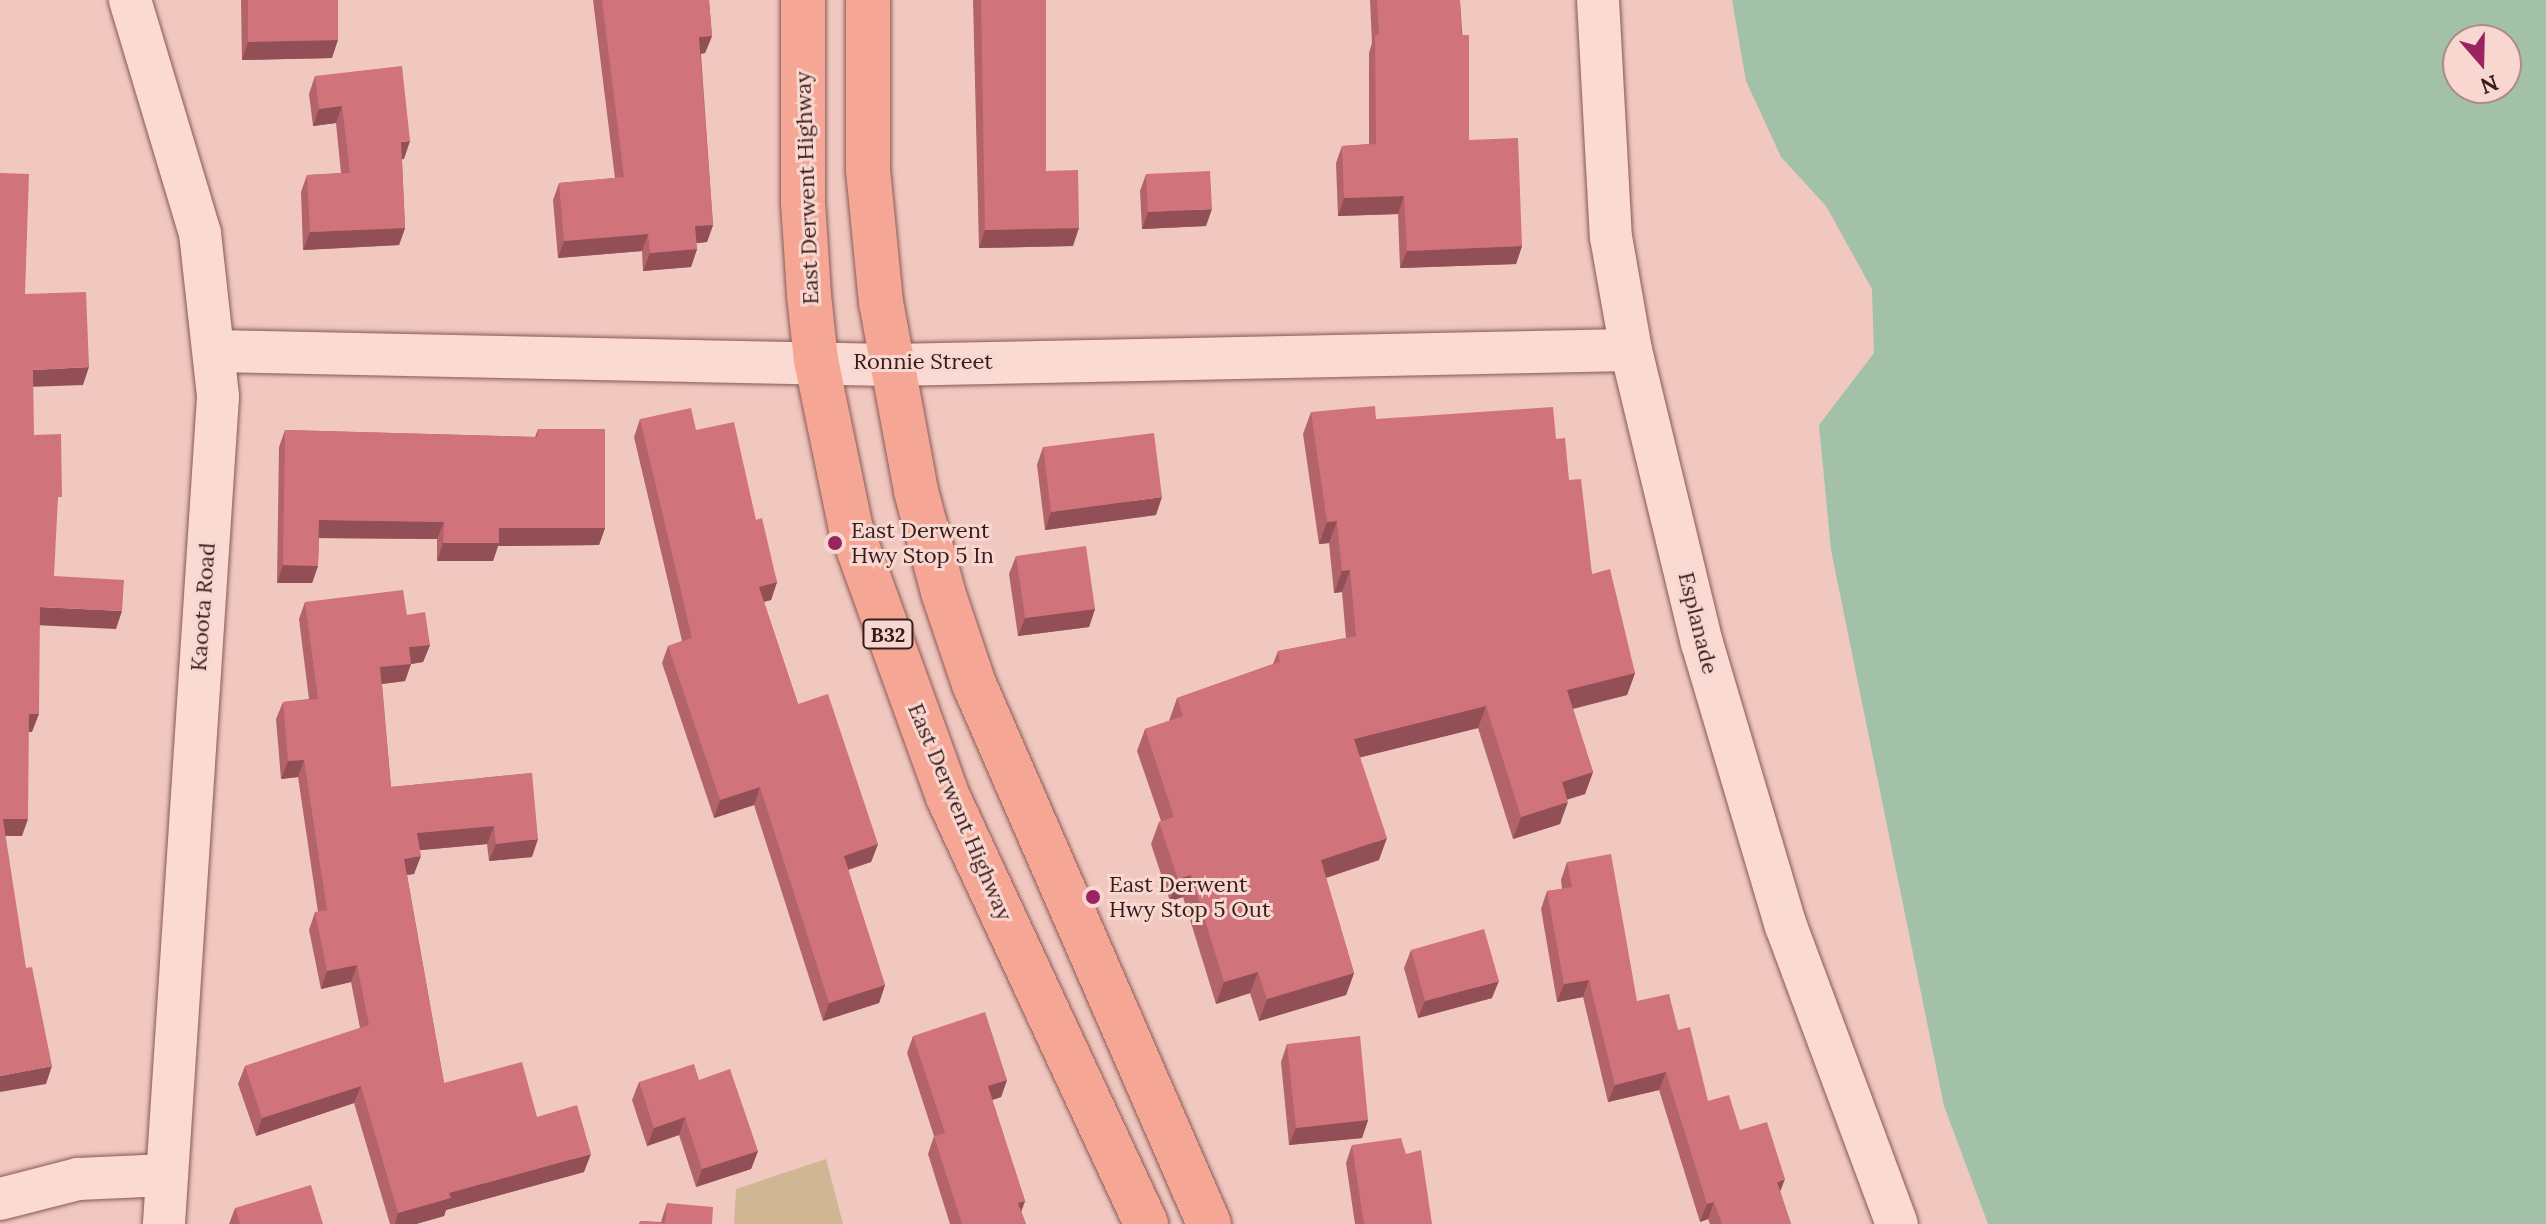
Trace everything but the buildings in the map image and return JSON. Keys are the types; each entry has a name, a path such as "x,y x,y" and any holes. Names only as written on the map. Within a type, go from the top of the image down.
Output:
{"main road":[{"name":"East Derwent Highway","path":"803,0 803,202 816,360 851,529 948,797 1146,1224"},
{"path":"868,0 868,170 890,365 916,491 974,684 1209,1224"}],"street":[{"name":"Kaoota Road","path":"130,0 200,233 218,397 164,1224"},
{"name":"Esplanade","path":"1598,0 1611,237 1631,350 1729,744 1786,926 1897,1224"},
{"name":"Ronnie Street","path":"215,351 816,360 890,365 1631,350"},
{"path":"0,1199 78,1179 167,1175"}],"shaded area":[{"path":"1732,0 2546,0 2546,1224 1988,1224 1944,1106 1831,550 1819,425 1874,353 1872,289 1826,206 1781,157 1746,81"},
{"path":"826,1159 843,1224 734,1224 736,1189"}],"place":[{"name":"East Derwent Hwy Stop 5 In","path":"835,543"},
{"name":"East Derwent Hwy Stop 5 Out","path":"1093,897"}]}
